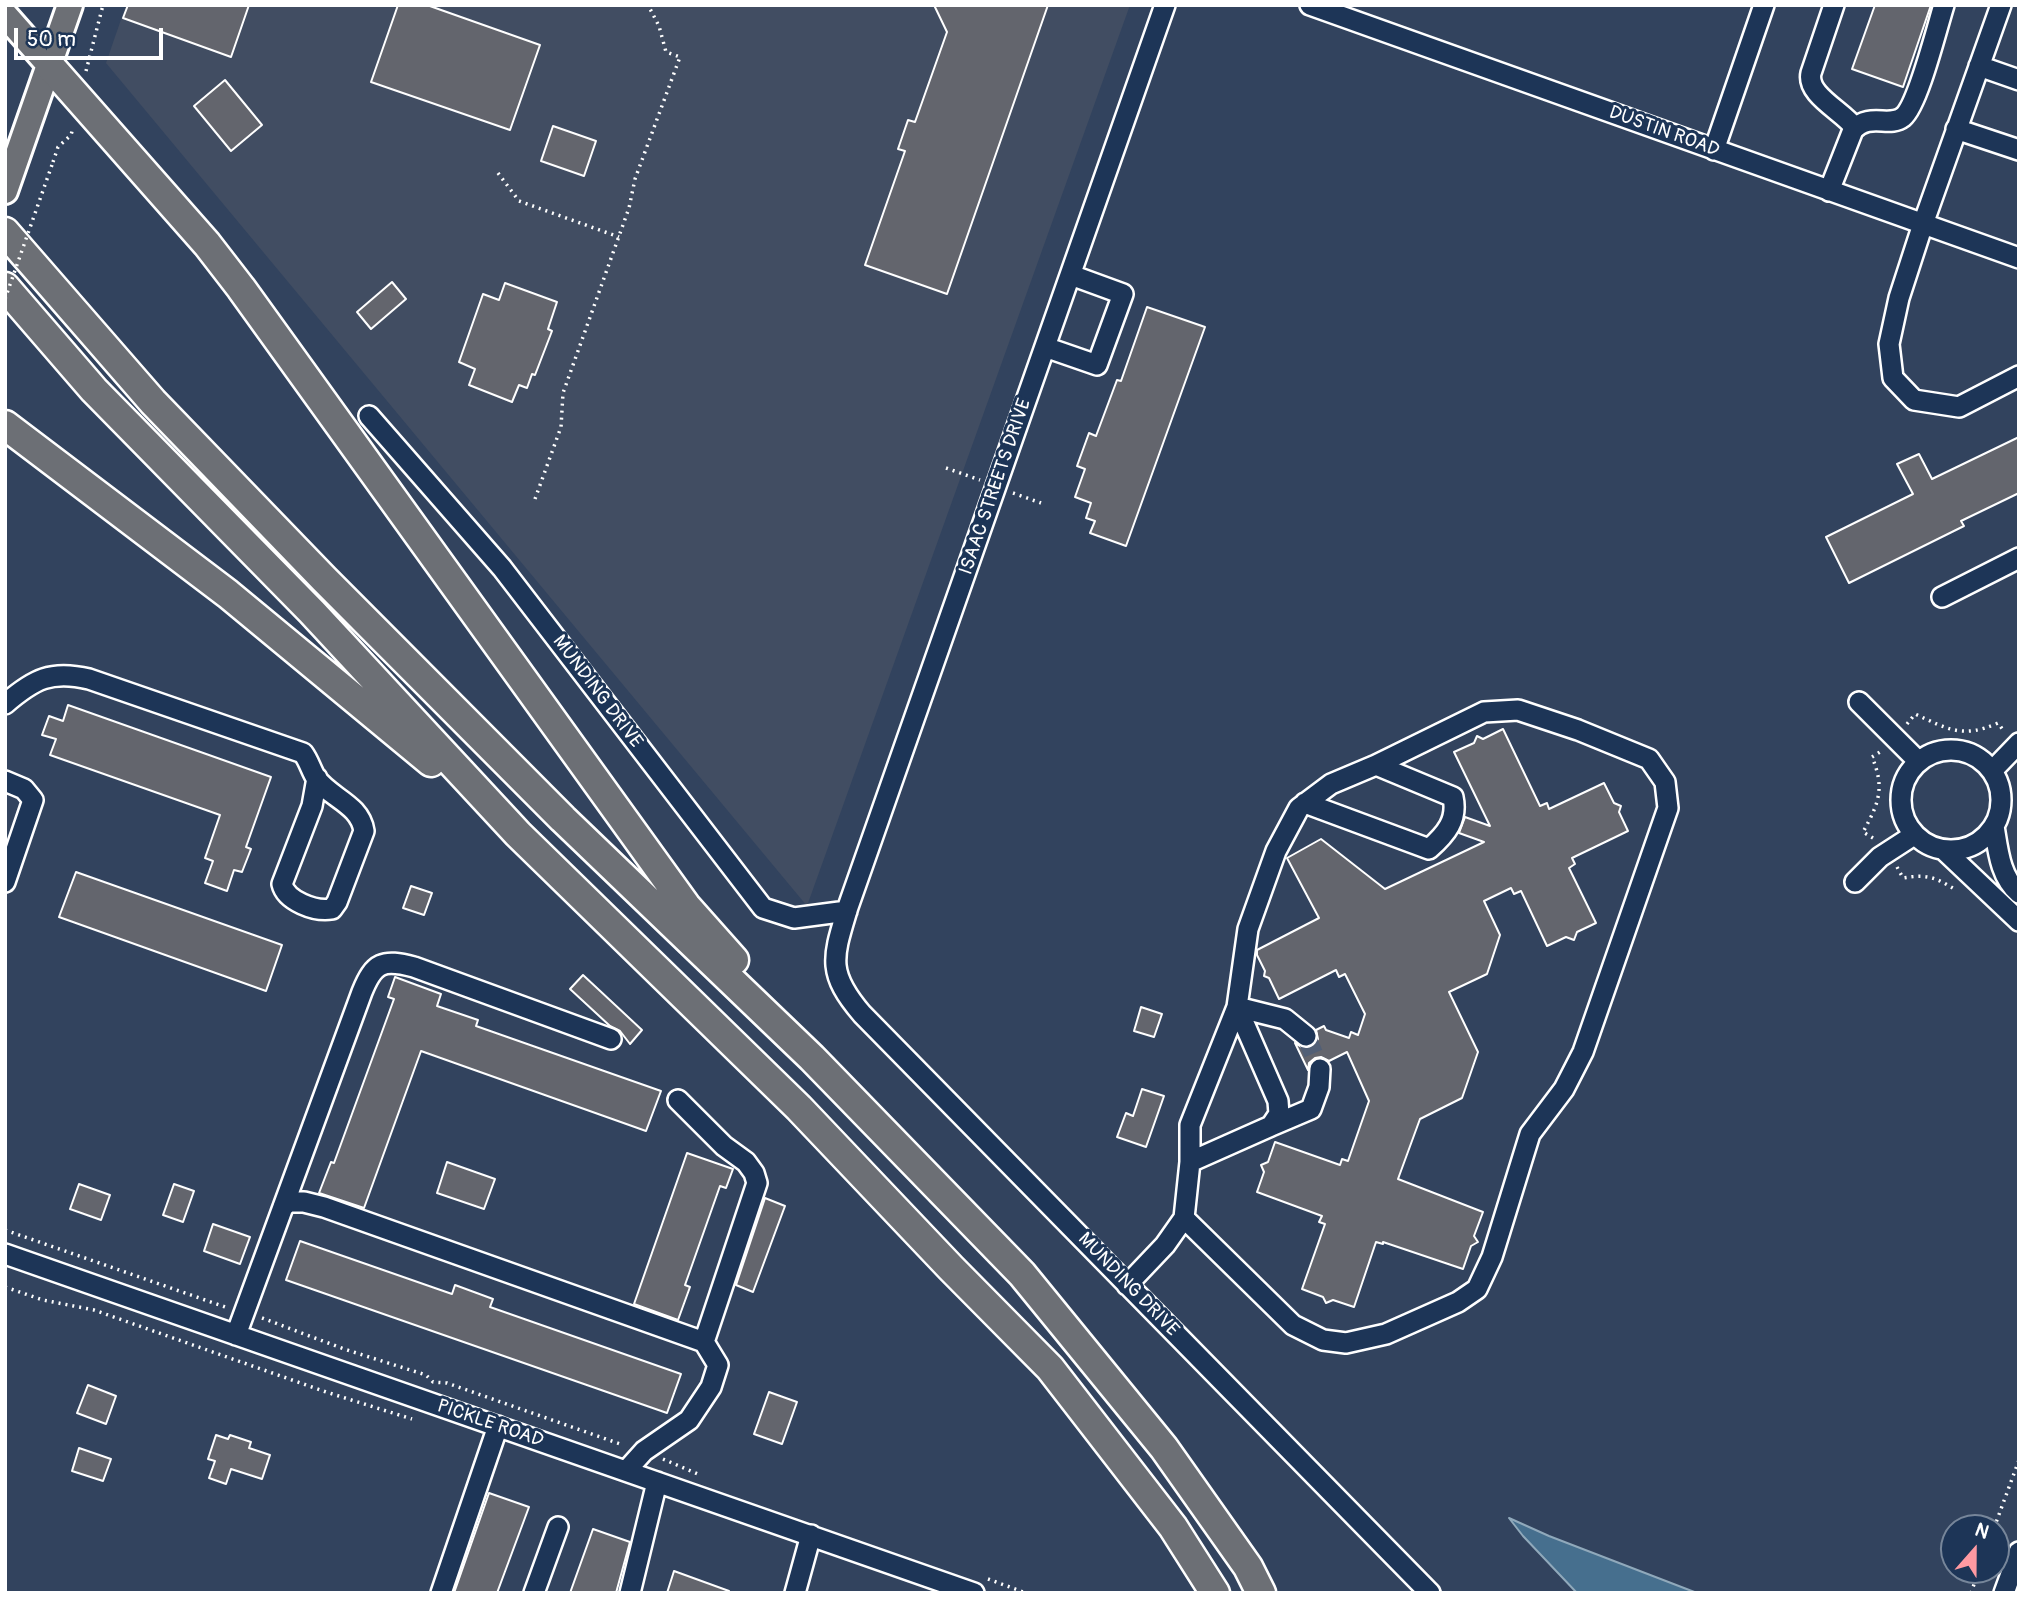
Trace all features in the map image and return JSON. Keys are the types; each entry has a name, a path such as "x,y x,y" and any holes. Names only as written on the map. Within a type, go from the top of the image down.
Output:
{"highway":[{"path":"50,66 215,255 686,906 753,982 812,1058"},
{"path":"5,232 153,402 324,579 563,819 812,1058 1022,1274 1164,1448 1248,1567 1261,1593"},
{"path":"5,287 94,390 312,612 518,834 799,1108 1050,1368 1173,1527 1215,1593"},
{"path":"5,425 228,594 518,834"}],"main road":[{"path":"5,191 70,5"},
{"path":"5,15 50,66"}],"street":[{"name":"ISAAC STREETS DRIVE","path":"835,970 835,955 847,911 1165,5"},
{"name":"DUSTIN ROAD","path":"1310,5 2019,258"},
{"path":"1714,150 1764,5"},
{"path":"1834,5 1810,83 1815,92 1848,117 1855,128"},
{"path":"1829,191 1855,128 1872,119 1902,118 1907,111 1916,93 1944,5"},
{"path":"2001,5 1923,224 1899,298 1889,344 1893,378 1913,400 1959,407 2019,376"},
{"path":"1979,66 2019,80"},
{"path":"1956,130 2019,149"},
{"path":"1045,347 1097,365 1123,294 1070,275"},
{"name":"MUNDING DRIVE","path":"369,416 502,568 763,908 794,918 847,911"},
{"path":"1942,597 2019,558"},
{"path":"5,704 36,682 54,675 70,674 303,753 317,778 362,819 364,831 337,902 332,909 323,910 290,898 284,892 282,884 313,806 317,778"},
{"path":"1859,702 1918,761"},
{"path":"1127,1285 1165,1245 1184,1218 1190,1162 1190,1125 1237,1007 1248,929 1276,851 1299,808 1331,784 1484,712 1518,710 1578,730 1649,759 1665,782 1668,808 1583,1052 1564,1090 1530,1134 1492,1257 1477,1289 1458,1302 1386,1334 1346,1343 1323,1340 1293,1325 1184,1218"},
{"path":"1992,771 2019,743"},
{"path":"1949,749 1980,759 1992,771 1999,786 2001,803 1994,826 1983,839 1960,849 1944,849 1928,844 1914,835 1905,821 1900,805 1901,788 1918,761 1933,752 1949,749"},
{"path":"1305,803 1429,849 1444,835 1450,822 1455,810 1452,797 1376,765"},
{"path":"5,781 24,789 33,800 5,882"},
{"path":"1994,826 2001,867 2019,893"},
{"path":"1854,882 1880,857 1914,835"},
{"path":"1944,849 2019,921"},
{"path":"236,1335 366,981 374,968 383,963 414,967 611,1039"},
{"name":"MUNDING DRIVE","path":"835,970 849,999 862,1014 1430,1593"},
{"path":"1237,1007 1284,1018 1306,1036"},
{"path":"1237,1007 1278,1101 1279,1114 1271,1126"},
{"path":"1190,1162 1311,1109 1320,1069"},
{"path":"678,1100 724,1146 746,1162 757,1183 704,1342"},
{"path":"283,1208 289,1202 304,1202 324,1207 704,1342 718,1365 711,1387 689,1420 645,1451 626,1471"},
{"name":"PICKLE ROAD","path":"5,1254 811,1535 976,1584"},
{"path":"441,1593 498,1426"},
{"path":"629,1593 657,1482"},
{"path":"534,1593 558,1527"},
{"path":"795,1593 811,1535"},
{"path":"2004,1593 2019,1552"}],"path":[{"path":"535,499 561,427 563,394 629,208 635,179 680,57 666,52 659,26 648,5"},
{"path":"5,299 53,162"},
{"path":"498,173 519,201 619,237"},
{"path":"2019,828 2019,836"},
{"path":"5,1230 235,1310"},
{"path":"254,1315 344,1349 426,1375 433,1382 447,1383 629,1447"},
{"path":"654,1456 702,1476"},
{"path":"1999,1514 2019,1460"},
{"path":"976,1584 1026,1593"}],"shaded area":[{"path":"126,5 1130,5 807,906 106,63"},
{"path":"1509,1518 1549,1536 1697,1593 1577,1593"}],"building":[{"path":"128,5 249,5 231,57 123,18"},
{"path":"398,5 427,5 540,45 510,130 371,82"},
{"path":"934,5 1048,5 947,294 865,265 905,151 898,149 908,120 915,122 947,32"},
{"path":"1875,5 1931,5 1903,87 1852,69"},
{"path":"225,80 262,125 231,151 194,106"},
{"path":"553,126 596,141 584,176 541,161"},
{"path":"392,282 406,299 371,329 357,312"},
{"path":"505,283 557,302 548,329 552,331 535,375 532,374 527,388 519,385 512,402 469,385 475,369 459,362 483,294 499,300"},
{"path":"1147,307 1205,327 1126,546 1090,533 1095,521 1086,518 1091,503 1075,497 1085,469 1077,466 1089,433 1096,436 1117,380 1121,381"},
{"path":"2019,437 2019,493 1961,521 1964,526 1849,583 1826,537 1913,494 1897,464 1919,454 1932,479"},
{"path":"68,705 271,777 246,847 251,849 242,872 234,870 227,891 205,883 213,861 205,858 220,815 50,755 56,739 42,735 49,716 63,721"},
{"path":"1503,729 1540,806 1547,803 1549,809 1604,783 1614,803 1621,806 1619,812 1628,831 1572,858 1575,864 1569,868 1596,923 1577,932 1574,940 1566,937 1547,946 1521,891 1514,894 1511,888 1484,901 1500,935 1487,974 1449,992 1478,1052 1462,1098 1420,1119 1398,1179 1483,1212 1474,1236 1478,1242 1471,1246 1463,1269 1376,1242 1354,1307 1333,1300 1326,1303 1323,1297 1302,1289 1325,1224 1319,1222 1322,1216 1257,1192 1264,1172 1261,1165 1268,1162 1275,1142 1340,1165 1342,1159 1348,1161 1369,1101 1347,1052 1329,1061 1321,1057 1315,1058 1309,1063 1308,1070 1295,1043 1303,1048 1311,1047 1318,1039 1316,1030 1324,1026 1326,1030 1349,1038 1351,1032 1358,1035 1365,1014 1345,974 1339,977 1336,970 1279,999 1269,978 1264,976 1265,971 1257,950 1319,918 1287,858 1321,839 1385,889 1484,842 1459,833 1465,817 1490,826 1454,752 1474,743 1477,736 1483,739"},
{"path":"76,872 282,945 266,991 59,917"},
{"path":"411,886 432,893 424,915 403,908"},
{"path":"583,975 642,1030 630,1044 620,1031 610,1026 570,989"},
{"path":"395,977 441,994 437,1006 478,1020 476,1026 661,1091 646,1131 421,1051 364,1208 319,1193 331,1162 334,1163 394,999 388,997"},
{"path":"1141,1007 1162,1014 1154,1037 1134,1031"},
{"path":"1142,1089 1164,1096 1146,1147 1117,1137 1126,1113 1133,1116"},
{"path":"687,1153 733,1169 726,1188 720,1186 685,1285 690,1287 678,1320 634,1304"},
{"path":"447,1162 495,1179 484,1209 437,1193"},
{"path":"79,1184 110,1195 101,1220 70,1209"},
{"path":"174,1184 194,1191 183,1222 163,1215"},
{"path":"765,1198 785,1206 753,1292 736,1285"},
{"path":"213,1224 250,1237 240,1264 204,1251"},
{"path":"300,1241 452,1294 455,1285 493,1299 490,1307 681,1374 667,1413 286,1280"},
{"path":"88,1385 116,1396 106,1424 77,1413"},
{"path":"769,1392 797,1402 782,1444 754,1434"},
{"path":"216,1435 228,1439 230,1435 251,1442 249,1448 270,1455 262,1479 231,1469 226,1484 209,1478 215,1461 208,1459"},
{"path":"79,1448 111,1459 103,1481 72,1471"},
{"path":"489,1493 529,1507 497,1593 454,1593"},
{"path":"593,1529 630,1542 616,1593 570,1593"},
{"path":"674,1571 729,1591 729,1593 667,1593"}],"tunnel":[{"path":"1306,1036 1320,1069"}]}
